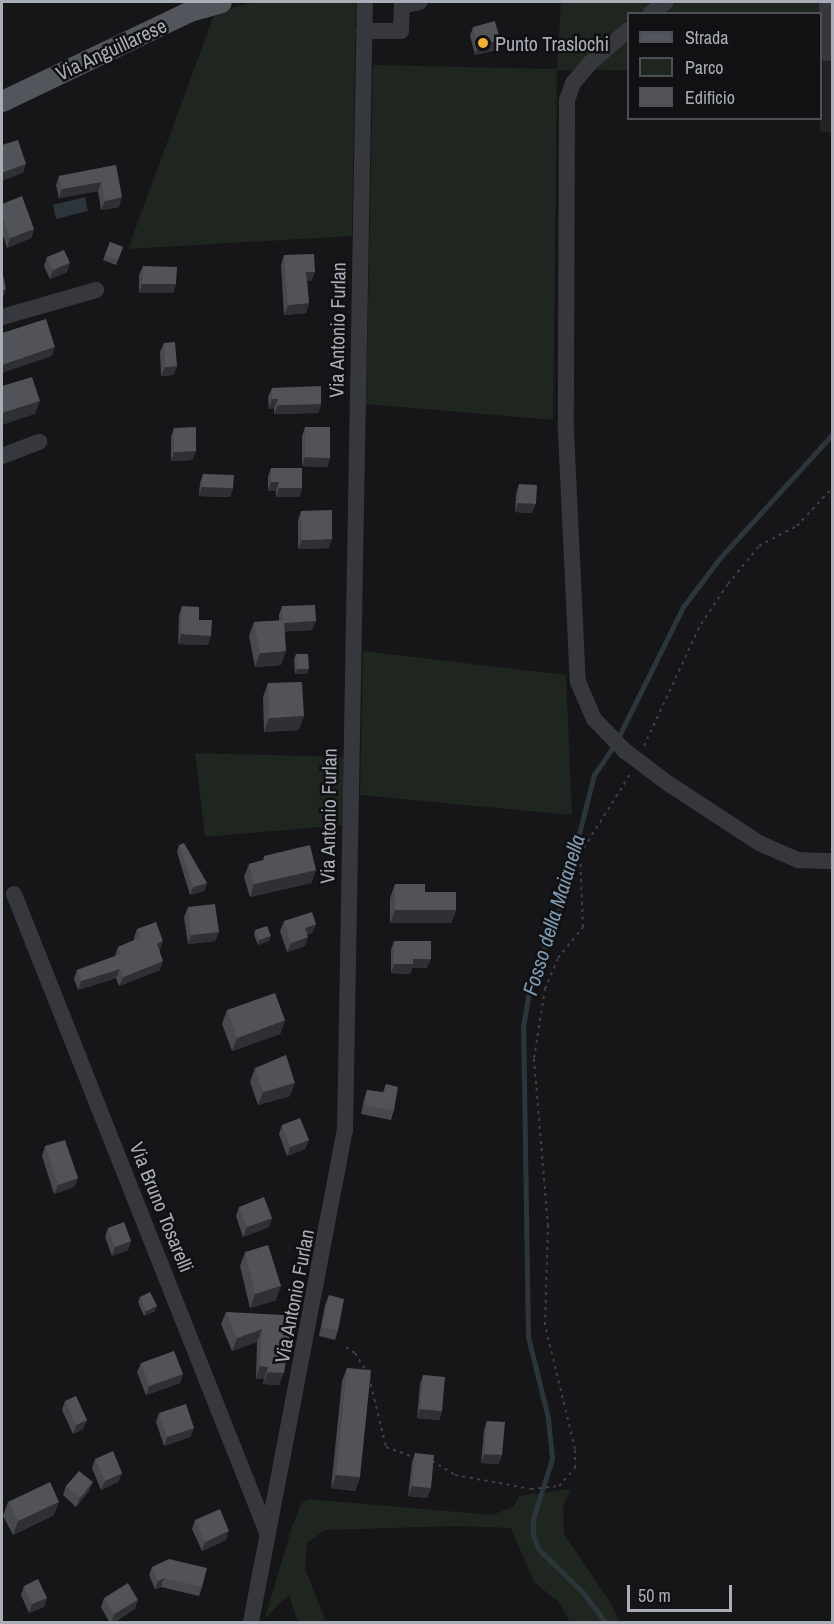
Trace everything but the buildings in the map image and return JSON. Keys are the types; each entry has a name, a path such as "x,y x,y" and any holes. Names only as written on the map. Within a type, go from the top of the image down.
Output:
{"main road":[{"name":"Via Anguillarese","path":"2,101 190,11 221,2"}],"street":[{"name":"Via Antonio Furlan","path":"251,1623 345,1131 365,2"},
{"path":"364,31 401,32 402,6 420,2"},
{"path":"653,12 666,2"},
{"path":"827,53 829,4"},
{"path":"627,31 590,63 573,83 567,99 566,432 575,656 584,701 609,736 632,756 759,843 798,860 832,861"},
{"path":"2,317 96,290"},
{"path":"2,456 39,442"},
{"name":"Via Bruno Tosarelli","path":"14,894 269,1536"}],"path":[{"path":"431,1460 454,1475 531,1489 559,1486 575,1468 575,1449 553,1367 543,1302 548,1226 534,1058 539,1012 548,981 558,958 583,927 580,854 701,624 728,584 759,546 797,526 832,488"},
{"path":"346,1347 355,1353 369,1376 386,1447 421,1458"}],"shaded area":[{"path":"818,2 832,2 832,133 820,131 820,120 822,120 822,12 818,12"},
{"path":"85,197 88,211 56,219 53,205"}],"green space":[{"path":"255,2 356,2 352,236 128,249 215,12"},
{"path":"561,2 818,2 818,12 627,12 627,70 557,70 553,420 366,404 373,65 557,69"},
{"path":"363,651 566,675 572,815 360,795"},
{"path":"195,753 344,757 342,825 205,837"},
{"path":"571,1489 563,1506 564,1534 612,1605 619,1622 570,1622 559,1602 534,1582 511,1528 456,1526 325,1530 307,1543 305,1569 326,1622 298,1622 289,1595 265,1618 292,1527 301,1504 308,1499 492,1515 514,1506 519,1496"}],"waterway":[{"name":"Fosso della Maianella","path":"618,738 683,607 720,558 832,435"},
{"name":"Fosso della Maianella","path":"605,1622 583,1593 539,1550 533,1535 533,1519 552,1459 548,1418 528,1337 523,1027 531,979 561,905 594,775 614,745"}],"place":[{"name":"Punto Traslochi","path":"483,43"}]}
